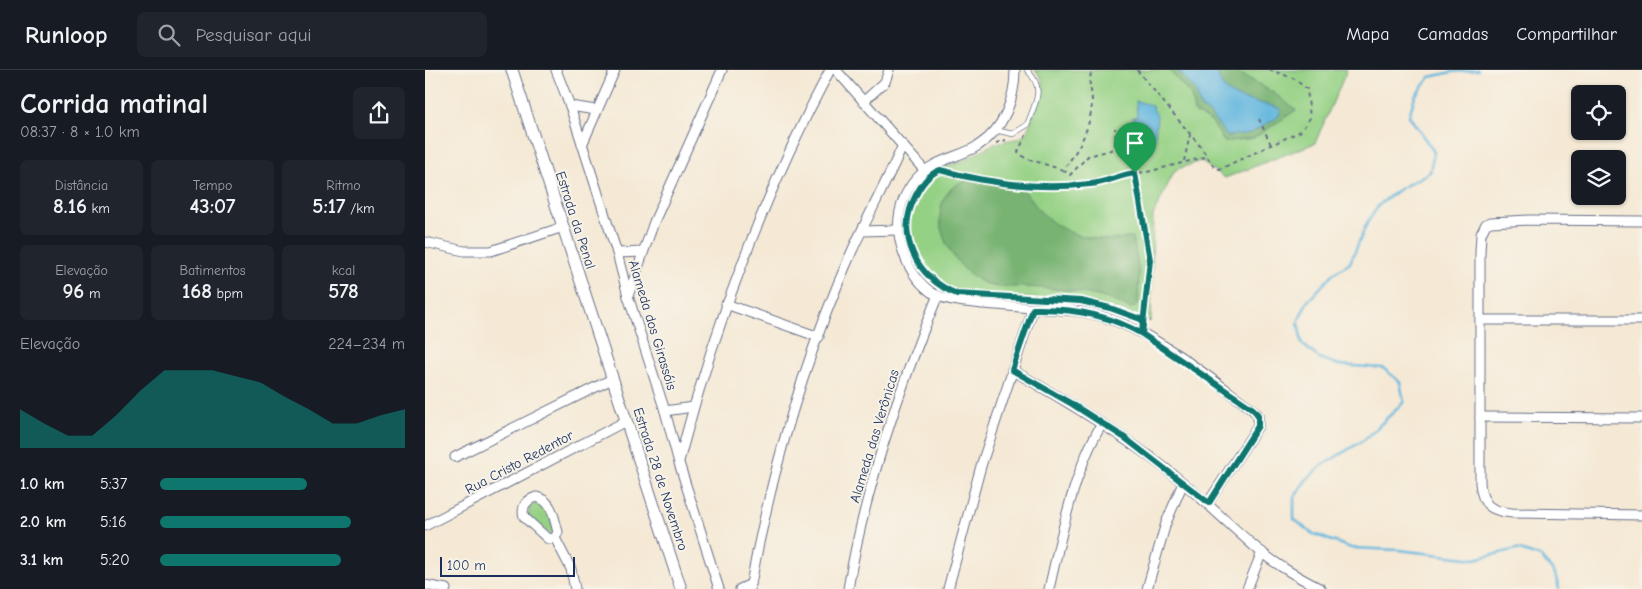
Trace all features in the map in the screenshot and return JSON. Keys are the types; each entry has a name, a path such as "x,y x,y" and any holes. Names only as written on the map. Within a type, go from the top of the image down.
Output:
{"street":[{"name":"Estrada da Penal","path":"512,70 612,379"},
{"name":"Alameda dos Girassóis","path":"556,70 570,106 617,252 628,296 719,589"},
{"path":"582,145 615,70"},
{"path":"628,296 654,222 722,70"},
{"path":"679,463 693,407 726,304 778,176 830,70"},
{"path":"836,70 925,171"},
{"path":"863,102 885,82 889,70"},
{"path":"1015,70 1015,89 1000,125 979,146 925,171 912,185 901,205 897,230 903,251 915,276 938,295 973,303 1033,309 1061,308 1084,311 1129,326 1211,379 1258,415 1259,422 1254,434 1209,503"},
{"path":"570,106 596,110"},
{"path":"740,589 750,586 766,504 781,450 819,337 862,231 903,145"},
{"path":"1642,221 1529,220 1486,224 1481,234 1479,320 1481,498 1501,512 1518,514 1642,515"},
{"path":"425,242 465,251 491,251 563,227"},
{"path":"862,231 897,230"},
{"path":"617,252 643,252"},
{"name":"Alameda das Verônicas","path":"848,589 853,559 891,424 910,366 938,295"},
{"path":"726,304 819,337"},
{"path":"948,589 967,511 1033,309"},
{"path":"1479,320 1642,320"},
{"path":"1012,370 1125,438 1209,503 1262,552 1295,575 1321,589"},
{"path":"455,457 612,379"},
{"name":"Estrada 28 de Novembro","path":"612,379 681,589"},
{"path":"665,411 693,407"},
{"path":"1480,417 1642,418"},
{"name":"Rua Cristo Redentor","path":"425,526 626,421"},
{"path":"1049,589 1059,544 1084,461 1093,439 1102,424"},
{"path":"1147,589 1166,523 1183,483"},
{"path":"540,498 549,505 558,532 555,538 548,539 526,521 523,510 529,500 540,498"},
{"path":"555,538 571,569 575,589"},
{"path":"1247,589 1262,552"},
{"path":"425,586 446,589"}],"lane":[{"path":"995,130 1013,134 1027,125 1038,88 1036,80 1027,70"}],"path":[{"path":"1063,170 1080,146 1090,119 1092,98 1088,83 1091,70"},
{"path":"1137,70 1214,167 1221,169 1272,147 1301,131 1310,118 1310,103 1307,89 1293,78 1270,70"},
{"path":"1259,119 1272,147"},
{"path":"1020,138 1027,132 1018,152 1025,158 1063,170 1070,175 1088,156 1111,150 1116,141 1115,128"},
{"path":"1184,161 1190,135"},
{"path":"990,146 1013,139"},
{"path":"943,167 935,172 940,170 1035,186 1093,184 1123,174 1206,157"},
{"path":"1135,173 1150,260 1142,334"},
{"path":"1045,299 1095,304 1151,321"}],"green space":[{"path":"1035,70 1347,70 1315,143 1225,178 1200,161 1175,170 1153,215 1151,321 1081,301 957,294 934,282 921,269 910,245 908,228 913,201 922,185 943,167 963,161 995,143 1020,138 1026,134 1043,88 1042,79"},
{"path":"1169,70 1234,70 1274,93 1296,110 1254,138 1224,142 1212,122 1194,112 1191,95"},
{"path":"970,178 1015,185 1052,222 1063,229 1085,237 1121,239 1133,237 1139,272 1138,306 1130,308 1106,298 1066,290 996,287 979,280 966,271 955,258 947,244 941,229 940,214 944,199 953,187"},
{"path":"538,503 546,507 554,530 550,534 528,516 530,506"}],"water":[{"path":"1177,70 1217,70 1220,81 1225,89 1241,98 1281,109 1278,117 1251,133 1227,136 1210,114 1200,107 1196,91"},
{"path":"1136,101 1151,105 1157,116 1154,146 1149,146 1147,137 1134,122 1133,117 1137,117"}],"waterway":[{"path":"1478,70 1452,72 1430,77 1415,96 1409,116 1434,152 1430,172 1398,190 1379,205 1367,223 1350,263 1333,274 1307,302 1298,322 1302,344 1319,358 1339,365 1383,368 1400,382 1404,402 1364,440 1324,464 1306,480 1294,498 1294,519 1311,533 1351,548 1399,550 1475,559 1517,549 1541,557 1555,574 1559,589"}],"route":[{"path":"1135,173 1123,174 1105,182 1093,184 1035,186 940,170 928,178 913,201 908,218 908,237 913,254 927,276 941,287 957,294 1081,301 1124,312 1143,320 1142,334 1253,409 1258,415 1258,426 1209,503 1125,438 1072,404 1012,370 1033,309 1061,308 1084,311 1129,326 1142,334 1150,260 1135,173"}]}
